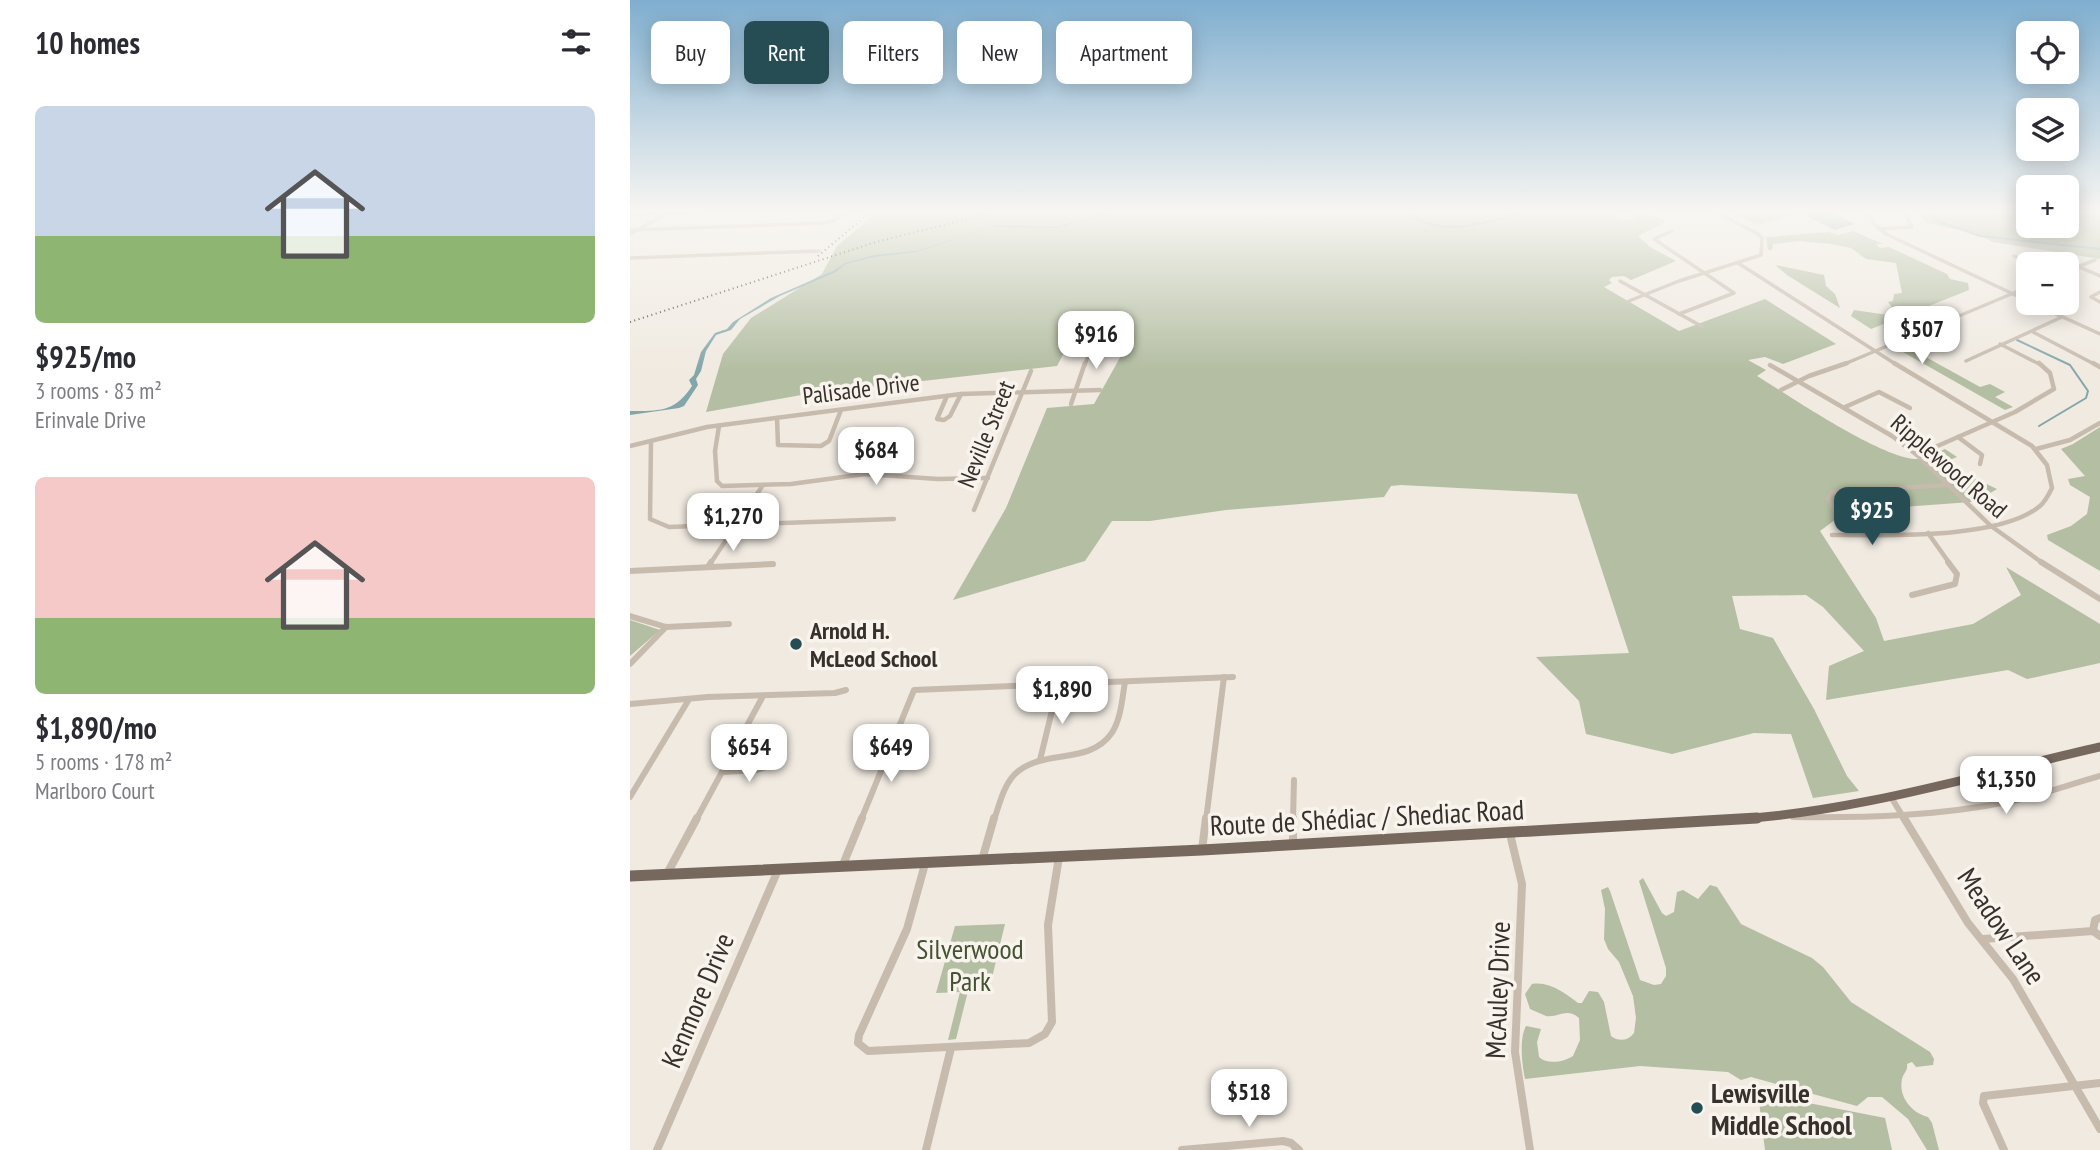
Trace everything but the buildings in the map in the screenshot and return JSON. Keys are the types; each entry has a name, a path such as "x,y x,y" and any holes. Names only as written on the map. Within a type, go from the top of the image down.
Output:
{"main road":[{"name":"Route de Shédiac / Shediac Road","path":"630,876 1202,850 1777,817 1846,805 2100,747"}],"street":[{"path":"1679,314 1734,294 1732,289 1693,264"},
{"path":"1629,301 1736,264"},
{"path":"1739,264 1877,353 2036,449 2053,478 2052,492 2046,502 2008,522 1928,533 1832,534"},
{"path":"1950,264 2016,295"},
{"path":"2079,267 2087,264"},
{"path":"2079,267 2100,276"},
{"path":"1620,281 1703,327"},
{"path":"2100,292 2091,297 2100,302"},
{"path":"1781,390 1798,381 1877,353 2016,293"},
{"path":"2058,315 2100,334"},
{"path":"1966,360 2062,317"},
{"path":"1070,404 1097,330"},
{"path":"2033,332 2100,367"},
{"path":"1917,455 1958,438 2054,389 2055,383 2043,367 2000,344"},
{"name":"Ripplewood Road","path":"1770,365 1892,436 1917,455 1991,526 2015,545 2100,599"},
{"name":"Neville Street","path":"974,509 1031,371"},
{"name":"Palisade Drive","path":"630,446 719,426 961,394 1100,390"},
{"path":"1845,407 1879,392 1910,408"},
{"path":"947,396 937,419 944,420 950,416 961,394"},
{"path":"777,418 778,445 821,446 829,441 841,410"},
{"path":"2036,449 2056,447 2100,423"},
{"path":"719,426 715,451 717,481 722,486 763,485 865,474 988,478"},
{"path":"1958,438 1982,455 1980,464"},
{"path":"651,441 650,519 669,527 894,519"},
{"path":"708,567 763,485"},
{"path":"1849,534 1828,499 1832,492 1947,485"},
{"path":"1912,595 1955,584 1957,574 1928,533"},
{"path":"630,571 773,564"},
{"path":"630,616 666,627 729,624"},
{"path":"630,664 666,627"},
{"path":"1202,850 1224,677"},
{"path":"842,867 914,690 1234,677"},
{"path":"982,860 1010,780 1023,768 1040,760 1093,749 1106,740 1115,726 1125,682"},
{"path":"1040,760 1058,686"},
{"path":"630,704 846,690"},
{"path":"667,874 763,696"},
{"path":"630,797 688,701"},
{"path":"723,772 757,770 770,765"},
{"path":"1777,817 1841,818 1904,814 2013,801 2100,776"},
{"path":"1293,845 1294,780"},
{"name":"Meadow Lane","path":"1889,794 1904,814 1968,923 2013,979 2074,1086"},
{"name":"McAuley Drive","path":"1509,831 1522,884 1515,1052 1530,1150"},
{"path":"925,864 907,929 863,1023 858,1043 868,1051 1029,1043 1039,1040 1050,1027 1053,1015 1048,925 1059,857"},
{"name":"Kenmore Drive","path":"657,1150 779,869"},
{"path":"1983,939 2096,933 2095,920 2100,918"},
{"path":"926,1150 951,1048"},
{"path":"2004,1150 1983,1103 1984,1096 2100,1083"},
{"path":"2074,1086 2100,1129"},
{"path":"1182,1150 1283,1141 1291,1143 1299,1150"}],"green space":[{"path":"828,264 1670,264 1631,280 1624,276 1612,277 1609,280 1612,283 1604,287 1679,331 1765,299 1836,344 1783,364 1765,357 1748,360 1766,370 1757,376 1838,426 1885,450 1920,459 1945,449 1957,457 1942,463 1997,489 1982,498 1985,501 1847,511 1820,531 1876,618 1884,641 1973,624 2021,595 2006,567 2100,624 2100,663 2027,679 2008,670 1826,700 1829,666 1864,651 1823,607 1806,595 1732,596 1740,629 1773,638 1814,709 1847,776 1859,791 1813,798 1791,734 1754,733 1672,754 1586,734 1579,701 1536,657 1629,653 1577,494 1401,485 1391,486 1384,497 1226,510 1150,521 1112,521 1085,561 953,600 1006,508 1047,408 1094,404 1131,338 1071,339 1057,366 807,394 706,412 723,354 751,318 822,274"},
{"path":"1896,264 1925,264 1947,274 1950,279 1968,283 1969,290 1871,329 1851,316 1854,310 1888,315 1894,310 1888,302 1893,301 1894,294 1902,293"},
{"path":"1775,265 1824,275 1826,286 1835,294 1840,308 1787,275"},
{"path":"1904,345 1980,387 1990,384 2005,392 1995,397 2013,407 2005,410 1896,348"},
{"path":"2100,427 2100,571 2048,540 2047,535 2071,526 2087,514 2090,497 2070,485 2068,479 2085,476 2061,449"},
{"path":"630,620 660,630 630,656"},
{"path":"1643,878 1666,916 1674,912 1677,892 1683,890 1698,899 1710,885 1717,887 1741,924 1812,958 1823,967 1851,1002 1930,1052 1934,1059 1933,1065 1916,1067 1912,1062 1907,1064 1901,1086 1907,1103 1928,1117 1932,1123 1939,1150 1927,1150 1908,1119 1882,1097 1868,1097 1857,1106 1751,1077 1741,1080 1728,1072 1640,1066 1525,1079 1522,1045 1526,1026 1541,1029 1537,1042 1542,1060 1560,1061 1573,1056 1580,1040 1579,1018 1570,1013 1546,1016 1530,1009 1525,994 1532,984 1551,986 1578,1003 1582,1003 1589,991 1598,992 1604,1002 1611,1036 1623,1040 1634,1033 1636,1018 1633,996 1619,962 1608,949 1604,939 1605,909 1601,890 1608,887 1610,891 1640,980 1654,985 1661,984 1666,976 1666,968 1639,881"},
{"name":"Silverwood Park","path":"1005,924 989,990 968,991 956,1039 948,1040 960,992 936,993 955,926"},
{"path":"1758,1093 1885,1118 1892,1150 1765,1150"}],"water":[{"path":"847,264 836,272 780,296 740,319 731,330 716,335 706,351 696,379 698,385 684,406 630,415 630,411 666,408 686,395 692,386 689,380 694,375 701,352 715,333 727,329 733,322 771,298"}],"waterway":[{"path":"2017,340 2070,365 2088,391 2086,398 2039,426"}],"railway":[{"path":"630,322 809,264"}],"place":[{"name":"Arnold H. McLeod School","path":"796,644"},
{"name":"Lewisville Middle School","path":"1697,1108"}]}
